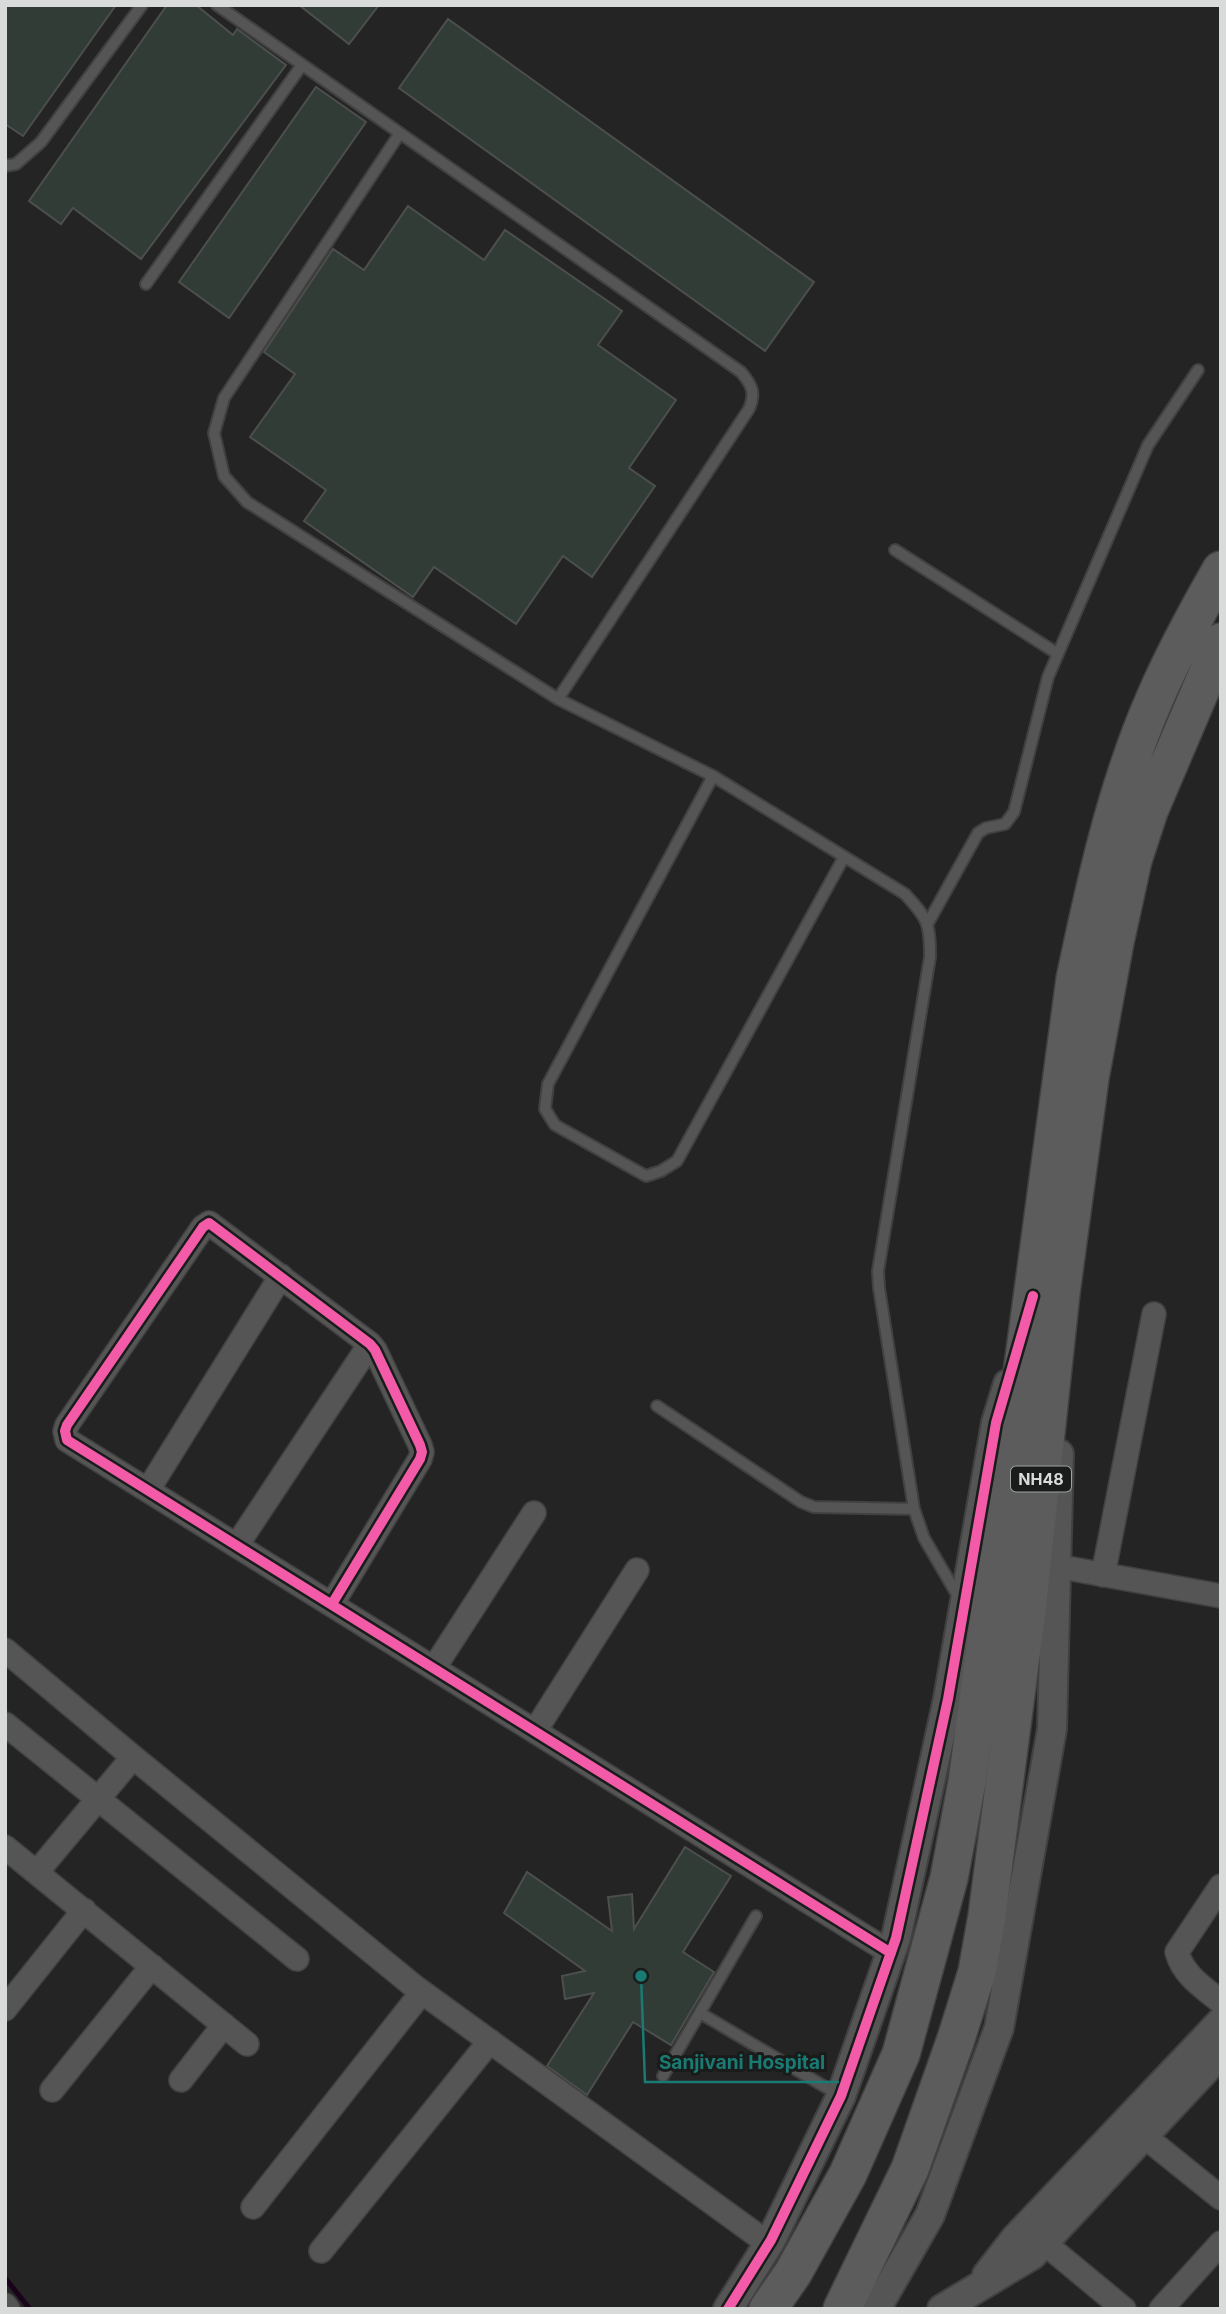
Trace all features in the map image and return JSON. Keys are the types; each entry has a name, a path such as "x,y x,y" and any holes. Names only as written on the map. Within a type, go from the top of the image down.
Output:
{"highway":[{"name":"NH48","path":"842,2309 910,2169 956,2039 976,1972 987,1916 1027,1610 1047,1294 1074,979 1097,876 1126,776 1154,699 1221,570"},
{"name":"NH48","path":"768,2309 793,2273 848,2174 901,2054 949,1878 1047,1294 1133,860 1176,744 1221,642"}],"street":[{"path":"332,1604 421,1460 422,1452 370,1344 213,1224 206,1224 67,1425 67,1440 891,1952"},
{"path":"148,1490 281,1276"},
{"path":"876,2309 930,2216 999,2028 1052,1729 1056,1566 1047,1294"},
{"path":"728,2309 769,2244 841,2096 891,1952 948,1699 996,1423 1047,1294"},
{"path":"1103,1575 1154,1314"},
{"path":"237,1545 370,1344"},
{"path":"435,1668 534,1513"},
{"path":"1056,1566 1221,1595"},
{"path":"535,1731 637,1570"},
{"path":"5,1650 132,1757 422,1992 769,2244"},
{"path":"5,1724 297,1959"},
{"path":"37,1872 132,1757"},
{"path":"9,1856 37,1872 247,2044"},
{"path":"1221,1886 1177,1952 1181,1964 1190,1976 1221,2002"},
{"path":"5,2009 84,1910"},
{"path":"52,2090 152,1966"},
{"path":"253,2207 422,1992"},
{"path":"977,2288 1015,2239 1221,2022"},
{"path":"181,2080 224,2025"},
{"path":"321,2251 489,2041"},
{"path":"942,2309 1027,2259 1221,2053"},
{"path":"1144,2136 1221,2198"},
{"path":"1043,2242 1124,2309"},
{"path":"1161,2309 1221,2243"}],"lane":[{"path":"5,166 16,164 41,142 142,5"},
{"path":"217,5 741,372 751,384 754,396 749,410 558,699"},
{"path":"146,284 302,65"},
{"path":"400,133 224,398 214,433 224,476 247,502 558,699 713,776 905,894 922,913 928,923 930,957 878,1271 879,1288 914,1509 924,1538 964,1607"},
{"path":"928,923 978,833 986,828 1005,824 1014,812 1046,684 1058,654 1148,445 1198,370"},
{"path":"895,550 1058,654"},
{"path":"713,776 548,1084 545,1109 555,1125 646,1176 662,1171 677,1161 844,857"},
{"path":"657,1406 801,1502 814,1507 914,1509"},
{"path":"663,2076 756,1916"},
{"path":"700,2013 841,2096"}],"building":[{"path":"5,5 116,5 23,136 5,124"},
{"path":"167,5 196,5 233,35 237,29 286,65 141,259 73,208 61,224 29,201"},
{"path":"299,5 379,5 349,44"},
{"path":"448,19 814,282 765,351 399,88"},
{"path":"316,87 366,122 229,318 179,282"},
{"path":"408,206 484,260 505,230 622,311 598,345 676,400 629,468 655,486 592,577 563,556 516,624 434,567 413,597 304,521 326,490 250,437 295,374 264,352 333,249 364,270"},
{"path":"685,1847 731,1876 683,1952 714,1972 671,2045 633,2022 587,2095 547,2066 594,1993 565,1999 562,1976 585,1971 504,1913 527,1872 612,1931 608,1897 632,1894 634,1929"}],"waterway":[{"path":"5,2278 30,2309"}],"cycle path":[{"path":"332,1604 420,1459 420,1445 370,1344 209,1223 203,1227 67,1425 67,1440 891,1953"},
{"path":"728,2309 771,2240 841,2096 896,1938 948,1699 996,1423 1033,1296"}],"place":[{"name":"Sanjivani Hospital","path":"641,1976"}]}
